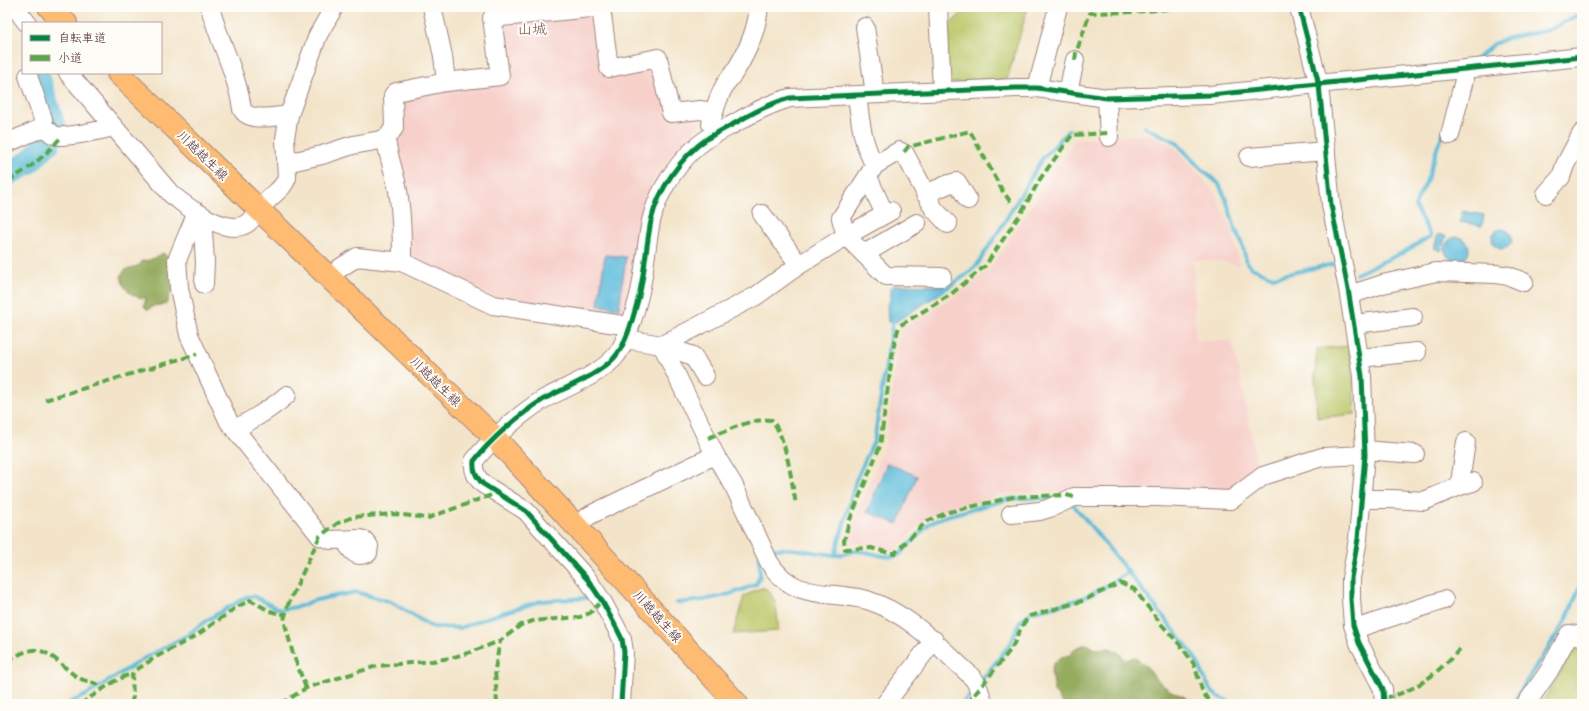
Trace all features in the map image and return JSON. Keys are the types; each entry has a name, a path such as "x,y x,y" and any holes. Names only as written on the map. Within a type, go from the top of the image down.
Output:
{"main road":[{"path":"49,7 65,22"},
{"name":"川越越生線","path":"119,74 495,438 737,704"}],"street":[{"path":"15,7 26,22"},
{"path":"210,7 215,27 234,73 244,113 252,117 288,115"},
{"path":"69,74 172,194 199,214 231,227 237,227 247,224 285,183 287,178 285,138 288,115 318,35 334,7"},
{"path":"432,7 443,56 446,82"},
{"path":"286,163 322,155 353,145 386,139 394,128 393,96 396,92 446,82 500,76 492,18 601,7 609,68 658,58 671,113 700,110 714,112"},
{"path":"708,138 714,112 726,84 747,50 757,22 759,7"},
{"path":"938,7 942,91"},
{"path":"1036,88 1058,7"},
{"path":"1299,7 1319,84 1331,206 1349,295 1362,376 1365,453 1358,540 1351,578 1350,599 1353,625 1359,643 1383,689 1384,704"},
{"path":"865,27 875,94"},
{"path":"621,704 624,652 622,639 602,601 588,580 526,511 483,484 475,474 473,468 474,461 495,438 527,410 607,365 615,357 634,316 642,283 651,221 656,205 668,182 682,161 708,138 764,108 790,98 1036,88 1107,98 1210,95 1582,57"},
{"path":"1068,92 1074,60"},
{"path":"1450,135 1464,80 1463,70"},
{"path":"28,76 44,119 44,127 54,136 96,131 113,127"},
{"path":"662,345 756,296 799,266 886,210 871,171 857,95"},
{"path":"1107,98 1109,137"},
{"path":"7,143 44,127"},
{"path":"1546,194 1561,176 1565,165 1582,133"},
{"path":"386,139 398,188 402,225 402,262"},
{"path":"942,277 886,276 846,236 841,218 871,171 899,151 904,152 934,209 948,224"},
{"path":"1249,157 1326,151"},
{"path":"925,194 957,182 968,200"},
{"path":"199,214 206,262 204,284"},
{"path":"199,214 177,260 179,288 189,335 229,422 320,536 330,540 345,540"},
{"path":"762,214 799,266"},
{"path":"864,254 917,223"},
{"path":"330,278 340,268 357,257 402,262 493,305 627,332 694,356 705,376"},
{"path":"1349,295 1383,284 1436,272 1503,275 1524,282"},
{"path":"1354,324 1413,317"},
{"path":"662,345 715,455 733,484 776,573 794,586 820,594 851,597 880,605 915,626 934,640 979,692"},
{"path":"1360,358 1417,352"},
{"path":"235,429 260,416 275,406 287,395"},
{"path":"1361,499 1392,499 1424,502 1468,484 1461,476 1466,442"},
{"path":"1011,514 1040,511 1050,508 1074,496 1231,500 1263,476 1322,457 1365,453 1415,454"},
{"path":"575,525 592,514 715,455"},
{"path":"1355,629 1444,600"},
{"path":"1526,704 1549,671 1569,634 1582,636"},
{"path":"885,704 934,640"}],"shaded area":[{"path":"598,11 607,72 656,62 668,117 703,118 691,135 674,149 655,178 640,223 627,310 620,316 494,297 406,255 394,138 400,96 502,81 497,26"},
{"path":"1149,134 1175,148 1214,192 1232,230 1240,266 1220,261 1194,260 1196,341 1232,341 1258,471 1230,495 1078,490 1005,494 948,510 927,518 893,552 870,544 849,544 849,533 885,446 901,328 954,297 989,270 1076,139"}],"green space":[{"path":"968,7 1028,7 1007,80 951,83 946,80 945,29"},
{"path":"163,253 174,263 176,290 170,295 166,304 153,306 148,310 144,306 146,298 141,298 129,292 122,281 121,276 125,270 140,265 142,261 150,260"},
{"path":"1348,346 1352,366 1355,414 1317,418 1315,377 1317,349"},
{"path":"761,588 765,588 769,592 775,602 779,631 733,634 744,596"},
{"path":"1580,642 1582,643 1582,704 1540,704 1553,685 1575,646"},
{"path":"1086,644 1095,649 1109,648 1118,652 1126,660 1134,657 1147,667 1155,678 1169,690 1187,698 1191,704 1063,704 1054,691 1051,672 1053,664 1061,657 1070,655 1076,648"}],"water":[{"path":"1462,211 1484,215 1482,226 1460,222"},
{"path":"1498,229 1506,229 1512,235 1512,243 1506,249 1498,249 1492,243 1492,235"},
{"path":"1438,234 1446,236 1441,251 1434,248"},
{"path":"1457,237 1466,240 1469,249 1466,258 1457,261 1448,258 1445,249 1448,240"},
{"path":"605,255 626,257 619,308 598,305"},
{"path":"893,285 944,286 947,289 896,322 888,322 887,304 890,301 890,288"},
{"path":"887,463 917,476 898,524 867,512"}],"waterway":[{"path":"1473,62 1494,44 1507,38 1549,30 1582,13"},
{"path":"37,74 55,130"},
{"path":"1145,127 1176,142 1200,168 1219,184 1242,244 1247,263 1252,268 1273,277 1334,264"},
{"path":"942,291 966,275 977,265 1042,159 1069,130"},
{"path":"1356,274 1402,253 1431,236 1415,207 1427,180 1443,133"},
{"path":"7,174 28,163 49,142"},
{"path":"769,550 794,549 835,555 856,480 874,441 893,319"},
{"path":"835,555 854,551 883,556 899,555 930,523 946,516 1010,499 1054,498"},
{"path":"1072,503 1128,572"},
{"path":"677,603 718,597 737,592 756,584 760,576 759,557"},
{"path":"981,681 1011,643 1020,621 1031,612 1082,598 1105,587 1128,572 1192,653 1211,691 1217,696 1234,704"},
{"path":"1512,704 1566,620 1582,582"},
{"path":"67,704 88,694 143,659 186,636 204,622 246,597 253,596 280,610 301,606 312,601 356,592 391,602 432,627 460,628 489,617 541,601 587,598"},
{"path":"962,704 974,689"}],"marked path":[{"path":"1075,60 1090,13 1135,12 1189,7"},
{"path":"904,152 908,147 970,131 1002,190 1012,204"},
{"path":"1074,497 1066,495 1013,497 949,512 927,521 895,553 871,548 845,549 844,541 849,522 880,446 893,349 899,326 950,295 985,266 1021,213 1040,179 1072,135 1109,133"},
{"path":"7,181 37,162 62,136"},
{"path":"45,400 197,354"},
{"path":"708,438 748,423 772,420 777,428 785,449 796,504"},
{"path":"306,688 293,654 284,620 288,605 320,536 338,523 353,517 394,514 428,518 497,493"},
{"path":"967,704 1011,649 1021,627 1030,616 1082,601 1120,583 1134,589 1162,625 1181,646 1194,664 1202,690 1206,697 1214,704"},
{"path":"131,704 133,697 132,675 136,670 156,657 194,637 237,607 250,600 267,610 280,614 286,614"},
{"path":"497,704 495,669 500,641 521,625 533,621 580,617 590,613 602,601"},
{"path":"281,704 306,688 377,666 450,658 500,641"},
{"path":"1384,698 1407,691 1427,679 1461,648"},
{"path":"7,660 26,652 39,650 51,656 74,675 86,681 95,683 103,690"},
{"path":"80,704 121,678 127,675 132,675"}],"cycle path":[{"path":"1299,7 1319,85 1331,205 1348,289 1362,376 1365,455 1358,539 1351,578 1353,625 1359,643 1383,689 1384,704"},
{"path":"621,704 624,652 622,639 602,601 588,580 526,511 483,484 475,471 474,461 506,427 544,399 581,381 599,370 619,352 630,328 639,296 654,209 665,186 680,164 698,145 708,138 763,108 790,98 1016,88 1037,88 1107,98 1210,95 1582,57"}],"district":[{"name":"山城","path":"532,29"}]}
